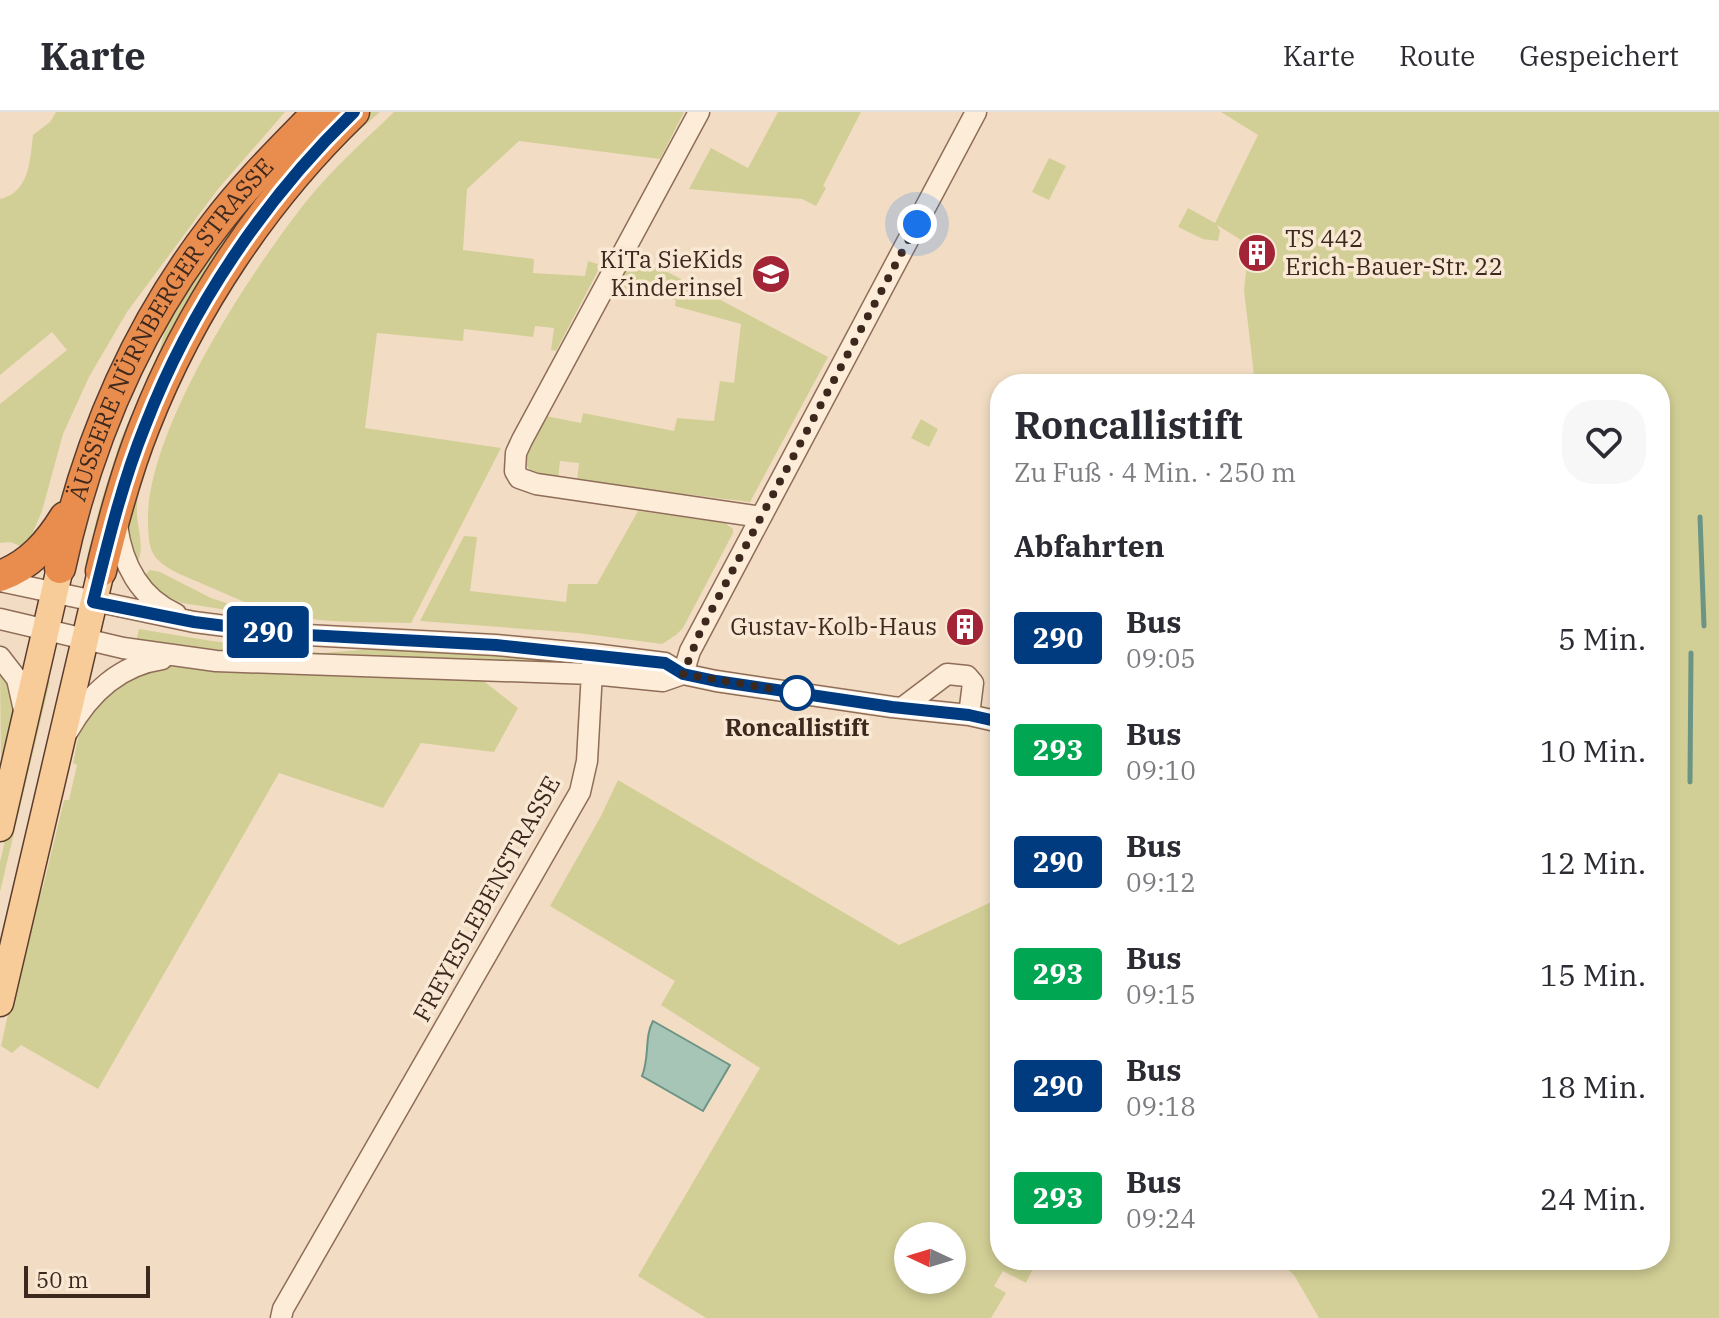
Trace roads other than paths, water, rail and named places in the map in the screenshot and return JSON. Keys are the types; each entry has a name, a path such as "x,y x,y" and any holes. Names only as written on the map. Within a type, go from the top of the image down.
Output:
{"highway":[{"name":"ÄUSSERE NÜRNBERGER STRASSE","path":"57,580 100,424 125,367 177,278 216,223 261,170 318,112"},
{"name":"ÄUSSERE NÜRNBERGER STRASSE","path":"101,571 117,507 155,400 182,344 222,275 258,222 307,162 354,112"},
{"path":"6,580 38,553 78,496"}],"main road":[{"path":"0,1003 101,571"},
{"path":"0,828 57,580"}],"street":[{"path":"699,112 522,440 516,453 515,471 519,478 536,484 761,517"},
{"path":"683,674 690,651 976,112"},
{"path":"117,507 120,550 132,575 151,598 169,611 194,622"},
{"path":"6,580 57,580 93,602 194,622 288,634 496,645 593,664"},
{"path":"0,619 174,657 263,664 665,663 683,674 716,681 990,720"},
{"path":"0,657 17,679 24,708 23,722"},
{"path":"59,747 76,716 106,683 143,662 174,657"},
{"name":"FREYESLEBENSTRASSE","path":"281,1318 283,1309 580,792 587,761 593,664"},
{"path":"902,708 947,674 967,676 973,683 969,715"}],"waterway":[{"path":"1700,517 1704,626"},
{"path":"1690,782 1691,653"}],"place":[{"name":"TS 442 Erich-Bauer-Str. 22","path":"1257,253"},
{"name":"KiTa SieKids Kinderinsel","path":"771,274"},
{"name":"Gustav-Kolb-Haus","path":"965,627"},
{"name":"Roncallistift","path":"797,693"}]}
